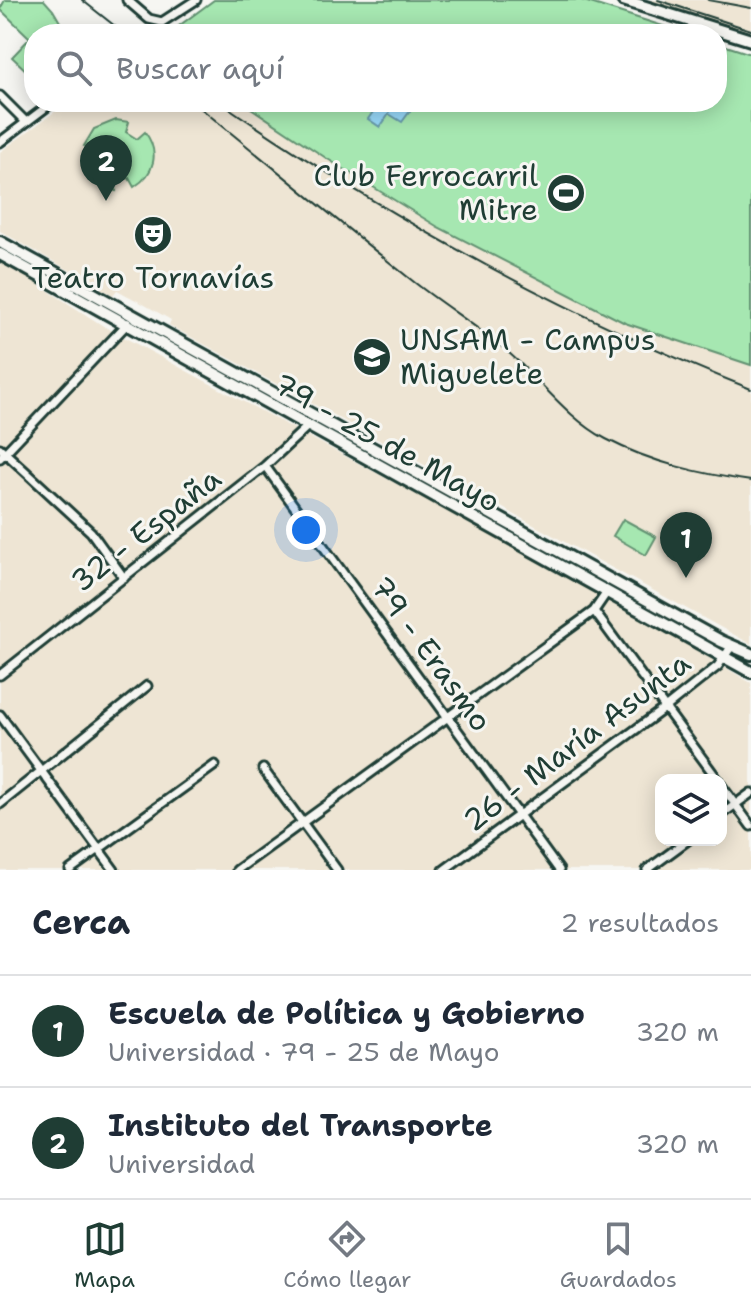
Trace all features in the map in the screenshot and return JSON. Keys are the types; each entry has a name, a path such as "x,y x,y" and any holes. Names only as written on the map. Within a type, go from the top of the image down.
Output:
{"main road":[{"path":"623,0 700,24"},
{"path":"727,32 751,40"},
{"name":"79 - 25 de Mayo","path":"0,242 731,647 751,654"},
{"name":"79 - 25 de Mayo","path":"0,254 751,672"}],"street":[{"path":"127,0 156,22 166,21 196,0"},
{"path":"0,96 26,122"},
{"path":"0,142 40,112"},
{"path":"124,578 91,532 2,453 134,316"},
{"name":"32 - España","path":"0,675 265,466 318,418"},
{"name":"79 - Erasmo","path":"265,466 559,870"},
{"path":"237,870 594,611 607,592"},
{"path":"594,611 713,774"},
{"name":"26 - María Asunta","path":"444,870 665,708 718,666 731,647"},
{"path":"0,804 147,686"},
{"path":"0,715 114,870"},
{"path":"70,870 215,765"},
{"path":"263,769 337,870"},
{"path":"727,793 751,826"},
{"path":"727,811 751,793"},
{"path":"647,870 680,846"}],"shaded area":[{"path":"647,0 751,0 751,33"},
{"name":"UNSAM - Campus Miguelete","path":"54,112 257,112 326,158 625,323 751,365 751,644 169,325 171,320 145,305 117,290 113,295 0,231 0,152"},
{"path":"0,260 105,327 614,601 751,683 751,870 0,870"}],"green space":[{"path":"5,0 44,0 61,24 24,24 24,32 0,9"},
{"path":"214,0 581,0 657,24 182,24"},
{"path":"24,44 24,68 12,57"},
{"name":"Club Ferrocarril Mitre","path":"727,46 751,54 751,365 625,323 438,227 257,112 727,112"},
{"path":"116,120 129,122 126,132 137,139 145,132 154,155 151,169 141,182 134,187 129,178 117,180 116,191 106,189 88,174 86,170 95,165 94,149 84,146 94,129"},
{"path":"473,512 716,644 715,647"},
{"path":"623,519 656,537 646,555 613,536"}],"water":[{"path":"373,112 409,112 402,122 389,114 380,127 368,119"}],"railway":[{"path":"82,0 112,24"},
{"path":"658,0 751,30"},
{"path":"708,0 751,8"},
{"path":"205,112 414,282 502,347 591,430 659,461 751,481"},
{"path":"235,112 412,224 544,296 751,389"}],"place":[{"name":"Club Ferrocarril Mitre","path":"566,193"},
{"name":"Instituto del Transporte","path":"106,201"},
{"name":"Teatro Tornavías","path":"153,235"},
{"name":"UNSAM - Campus Miguelete","path":"372,357"},
{"name":"Escuela de Política y Gobierno","path":"686,578"}]}
